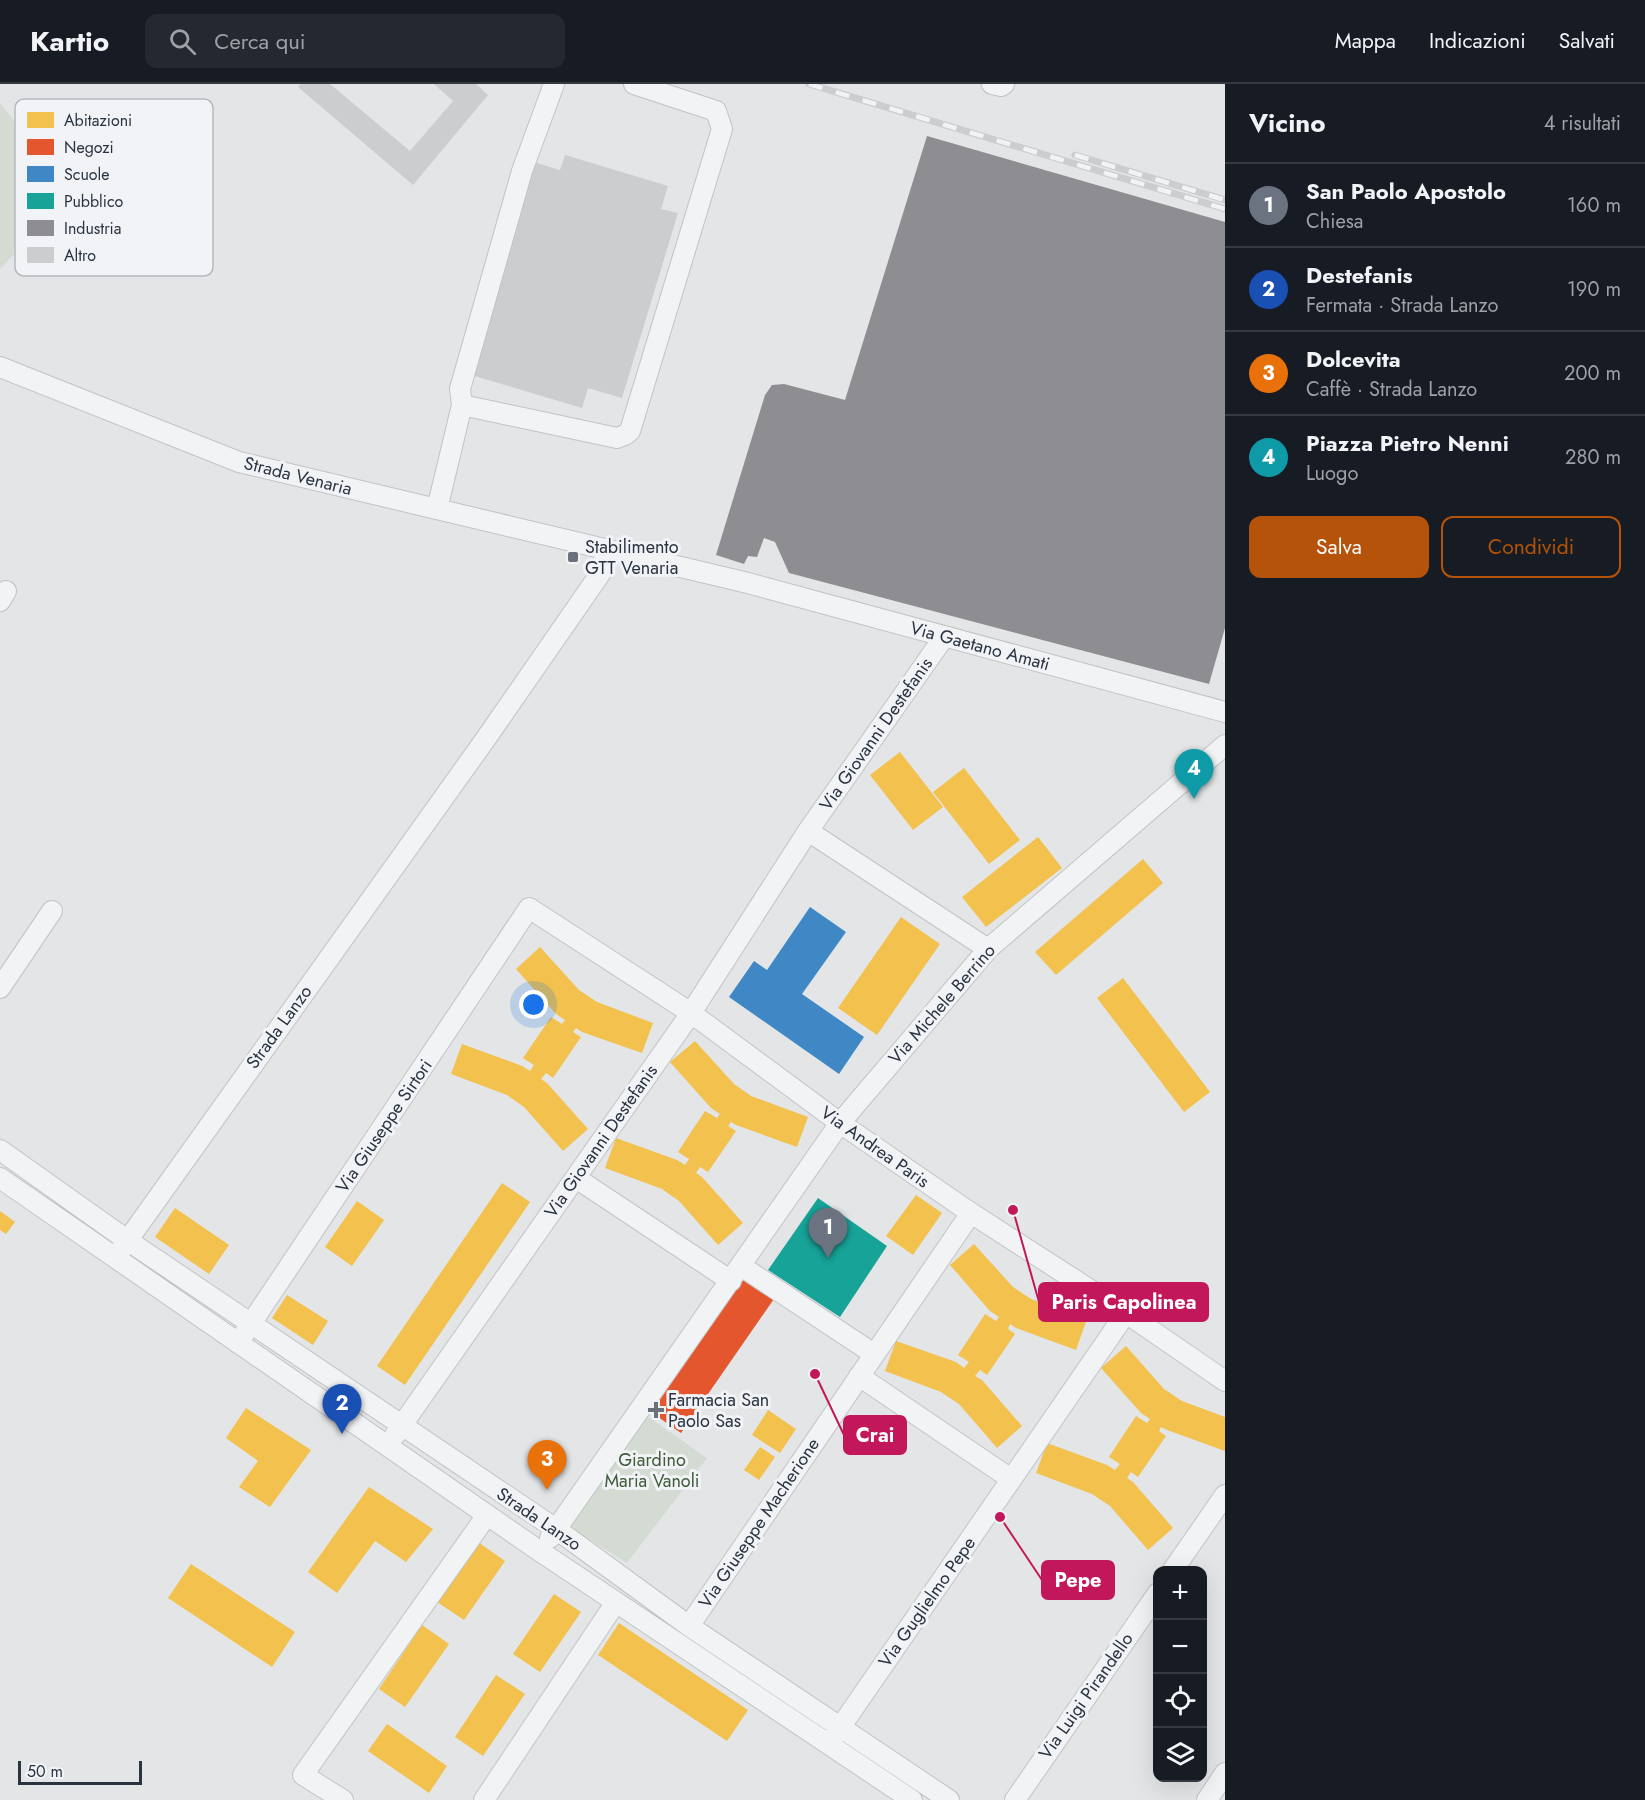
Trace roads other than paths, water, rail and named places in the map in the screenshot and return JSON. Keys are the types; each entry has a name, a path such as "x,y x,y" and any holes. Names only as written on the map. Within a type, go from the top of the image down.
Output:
{"street":[{"path":"437,509 462,405 460,389 522,171 554,84"},
{"path":"462,405 617,438 630,431 722,129 716,111 634,84"},
{"name":"Strada Venaria","path":"0,367 239,462 735,579"},
{"name":"Strada Lanzo","path":"115,1258 600,574 607,549"},
{"name":"Via Gaetano Amati","path":"735,579 1225,712"},
{"name":"Via Giovanni Destefanis","path":"387,1446 690,1013 808,831 944,637"},
{"name":"Via Michele Berrino","path":"540,1552 840,1123 988,949 1225,745"},
{"path":"808,831 988,949"},
{"name":"Via Andrea Paris","path":"529,908 690,1013 840,1123 971,1213 1126,1313 1225,1381"},
{"name":"Via Giuseppe Sirtori","path":"238,1343 529,908"},
{"path":"0,988 52,911"},
{"name":"Strada Lanzo","path":"0,1150 127,1240 556,1529 689,1626 949,1800"},
{"name":"Strada Lanzo","path":"0,1178 540,1552 912,1800"},
{"path":"576,1178 874,1354"},
{"name":"Via Giuseppe Macherione","path":"689,1626 971,1213"},
{"name":"Via Guglielmo Pepe","path":"828,1743 842,1727 1126,1313"},
{"path":"859,1376 1011,1479"},
{"path":"1176,1566 1225,1495"},
{"name":"Strada Lanzo","path":"331,1797 303,1774 487,1515"},
{"name":"Via Luigi Pirandello","path":"1015,1800 1153,1600"},
{"path":"484,1800 616,1602"},
{"path":"1207,1800 1225,1773"}],"railway":[{"path":"809,84 1225,209"},
{"path":"1075,155 1225,200"}],"place":[{"name":"Stabilimento GTT Venaria","path":"573,557"},
{"name":"Piazza Pietro Nenni","path":"1194,799"},
{"name":"Paris Capolinea","path":"1013,1210"},
{"name":"San Paolo Apostolo","path":"828,1258"},
{"name":"Crai","path":"815,1374"},
{"name":"Farmacia San Paolo Sas","path":"656,1410"},
{"name":"Destefanis","path":"342,1434"},
{"name":"Dolcevita","path":"547,1490"},
{"name":"Pepe","path":"1000,1517"}],"park label":[{"name":"Giardino Maria Vanoli","path":"652,1470"}]}
